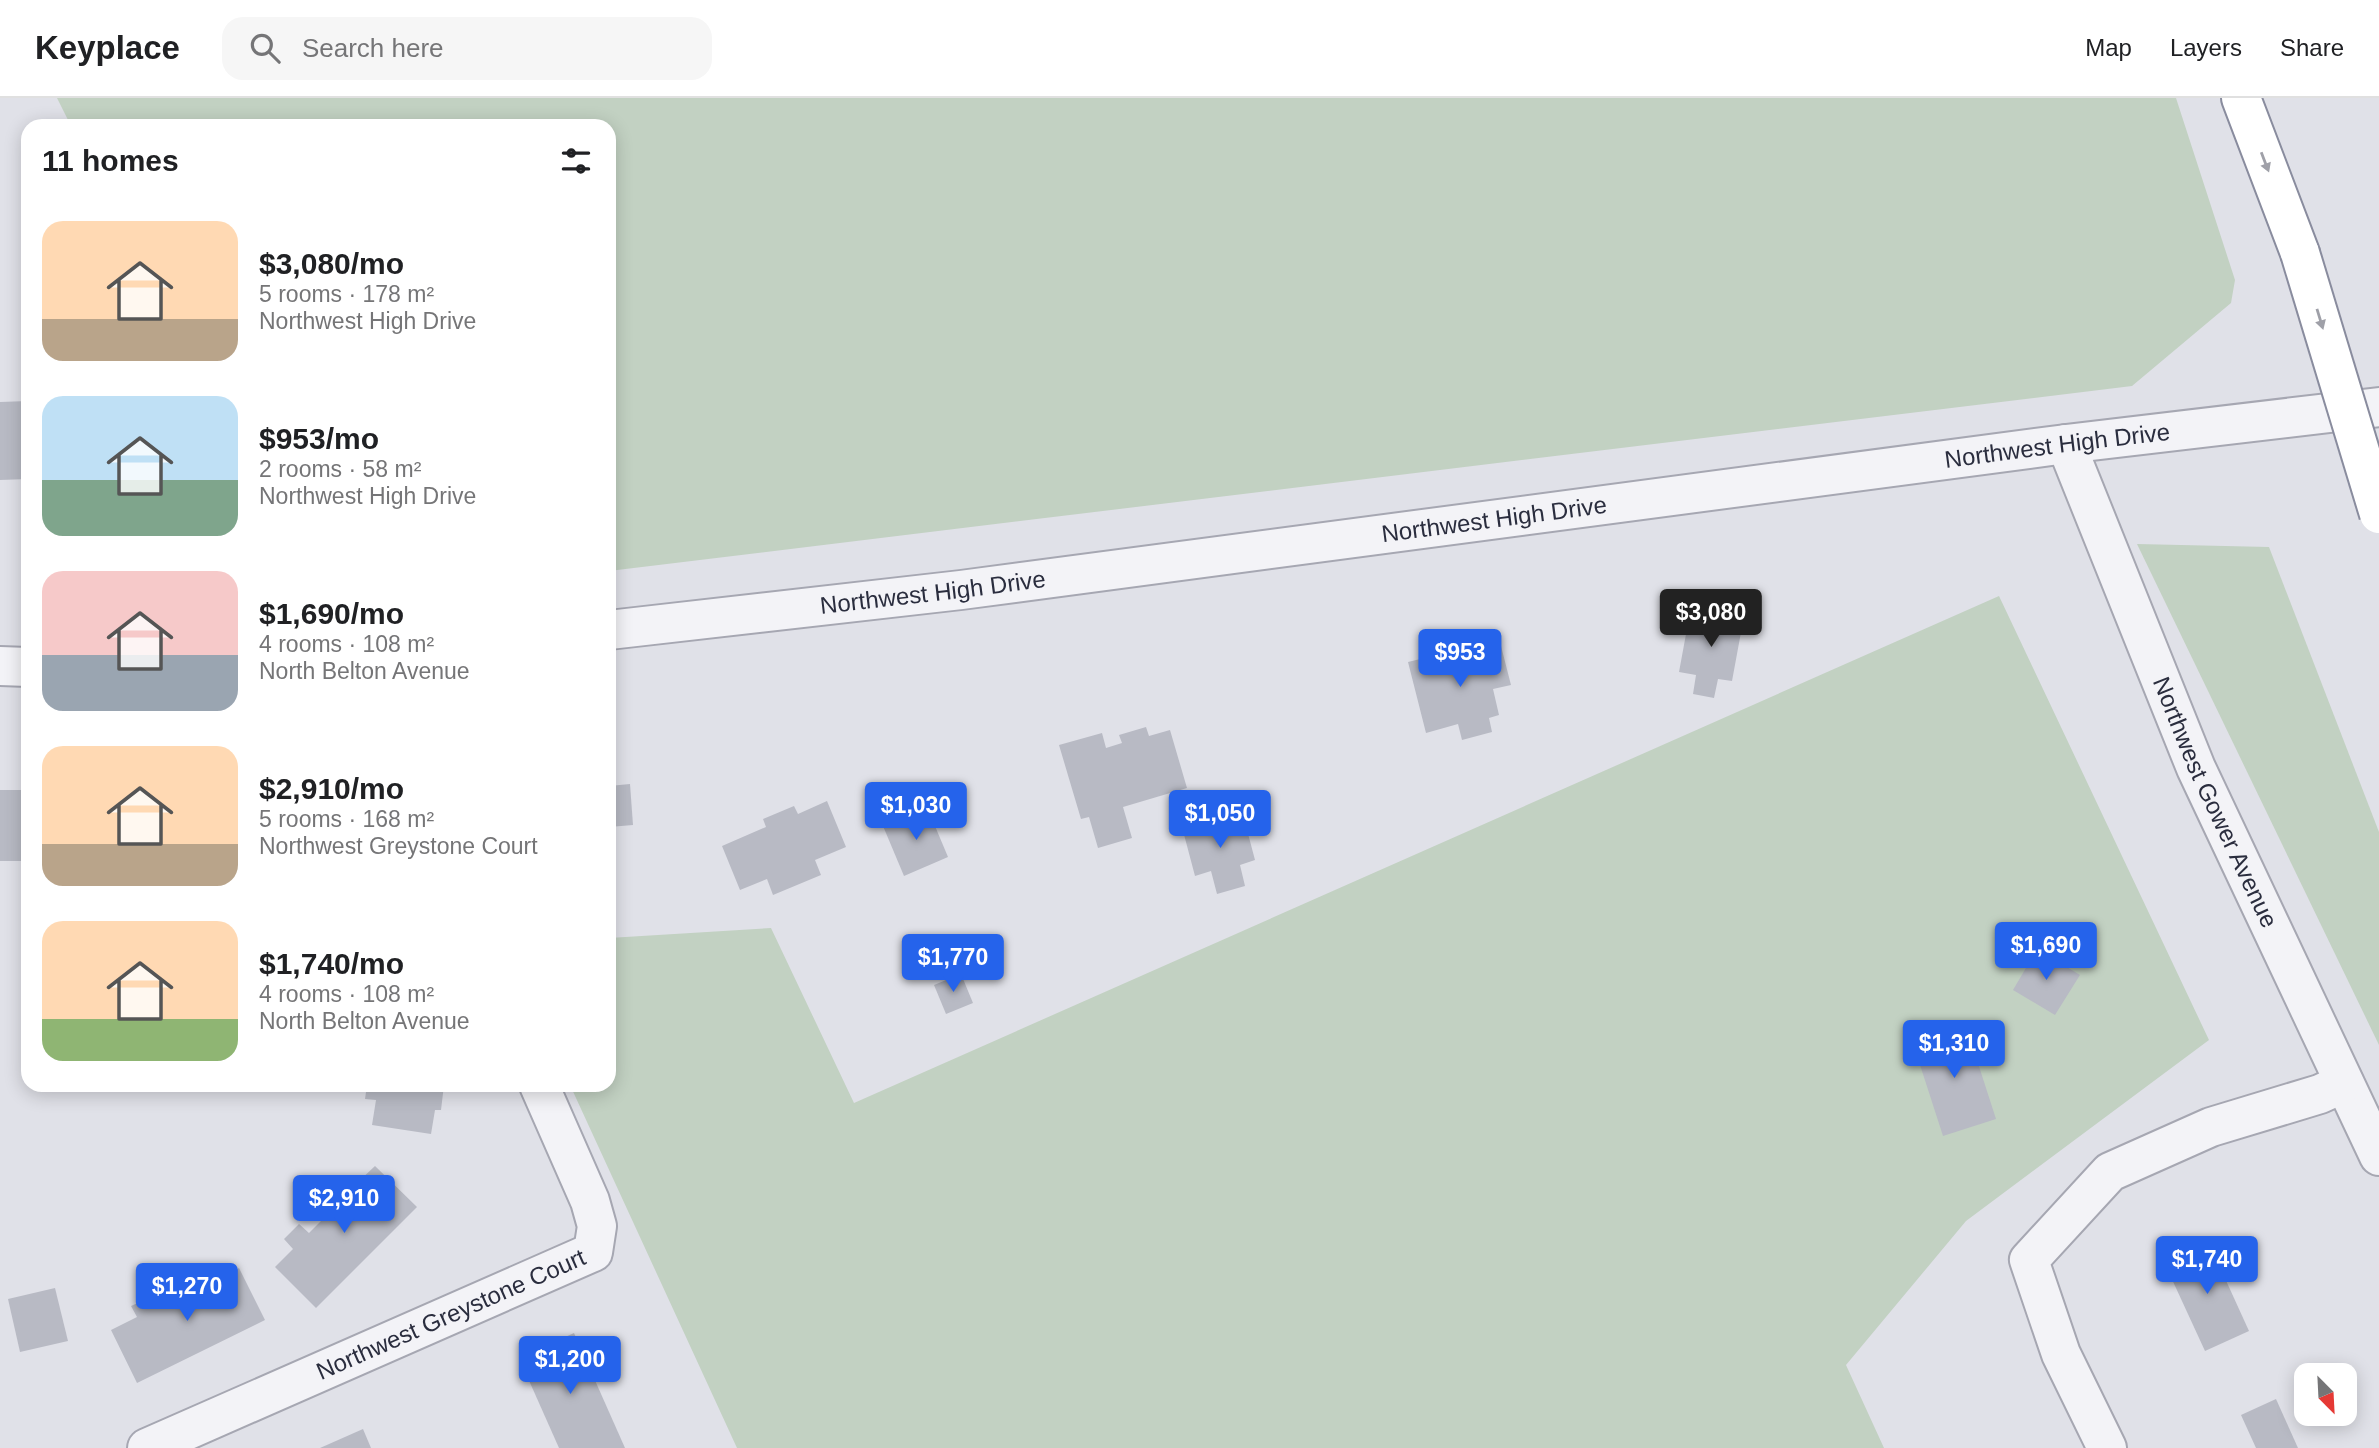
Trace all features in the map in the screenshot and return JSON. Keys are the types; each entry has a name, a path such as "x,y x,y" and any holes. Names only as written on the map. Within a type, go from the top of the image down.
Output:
{"highway":[{"path":"2241,98 2300,253 2379,514"}],"street":[{"name":"Northwest High Drive","path":"616,629 961,590 2066,444 2379,407"},
{"name":"Northwest Gower Avenue","path":"2066,444 2196,768 2379,1156"},
{"path":"0,666 21,667"},
{"path":"2107,1448 2061,1354 2029,1259 2109,1172 2211,1127 2320,1094 2344,1083"},
{"name":"Northwest Greystone Court","path":"148,1448 593,1252 597,1226 590,1201 542,1092"}],"green space":[{"path":"57,98 2176,98 2235,280 2231,303 2132,386 616,570 616,119 68,119"},
{"path":"2137,544 2269,547 2379,832 2379,1045"},
{"path":"1999,596 2209,1040 1966,1221 1846,1365 1884,1448 737,1448 573,1092 616,1092 616,938 771,928 854,1103"}],"building":[{"path":"21,401 21,479 0,480 0,402"},
{"path":"1691,607 1744,616 1732,681 1718,679 1714,698 1693,694 1696,675 1679,672"},
{"path":"1485,643 1487,650 1501,646 1511,685 1493,689 1499,715 1489,718 1492,732 1462,740 1458,724 1426,733 1408,662"},
{"path":"1146,727 1149,736 1170,730 1187,788 1123,807 1132,838 1098,848 1089,817 1081,819 1059,745 1102,733 1106,748 1122,743 1119,735"},
{"path":"630,784 633,825 616,826 616,785"},
{"path":"0,790 21,790 21,861 0,861"},
{"path":"827,801 846,847 815,860 821,875 773,895 767,879 740,890 722,846 766,827 763,819 794,806 798,814"},
{"path":"927,807 948,857 904,876 883,826"},
{"path":"1242,811 1255,860 1240,865 1245,886 1217,894 1211,871 1195,876 1182,827"},
{"path":"2037,949 2080,975 2055,1015 2013,990"},
{"path":"961,974 973,1003 946,1014 934,985"},
{"path":"1965,1023 1996,1119 1943,1136 1912,1040"},
{"path":"366,1092 443,1092 441,1110 435,1110 431,1134 372,1125 376,1100 365,1099"},
{"path":"375,1166 417,1207 316,1308 275,1267 293,1249 284,1239 299,1224 309,1233 342,1200 332,1191 347,1175 356,1184"},
{"path":"2208,1241 2249,1331 2205,1351 2164,1262"},
{"path":"210,1268 216,1280 239,1268 265,1320 137,1383 111,1330 137,1317 131,1306 151,1297 157,1307 196,1288 191,1277"},
{"path":"55,1288 68,1341 20,1352 8,1299"},
{"path":"574,1333 625,1448 559,1448 519,1358"},
{"path":"2276,1399 2298,1448 2256,1448 2241,1415"},
{"path":"363,1429 371,1448 320,1448"}]}
